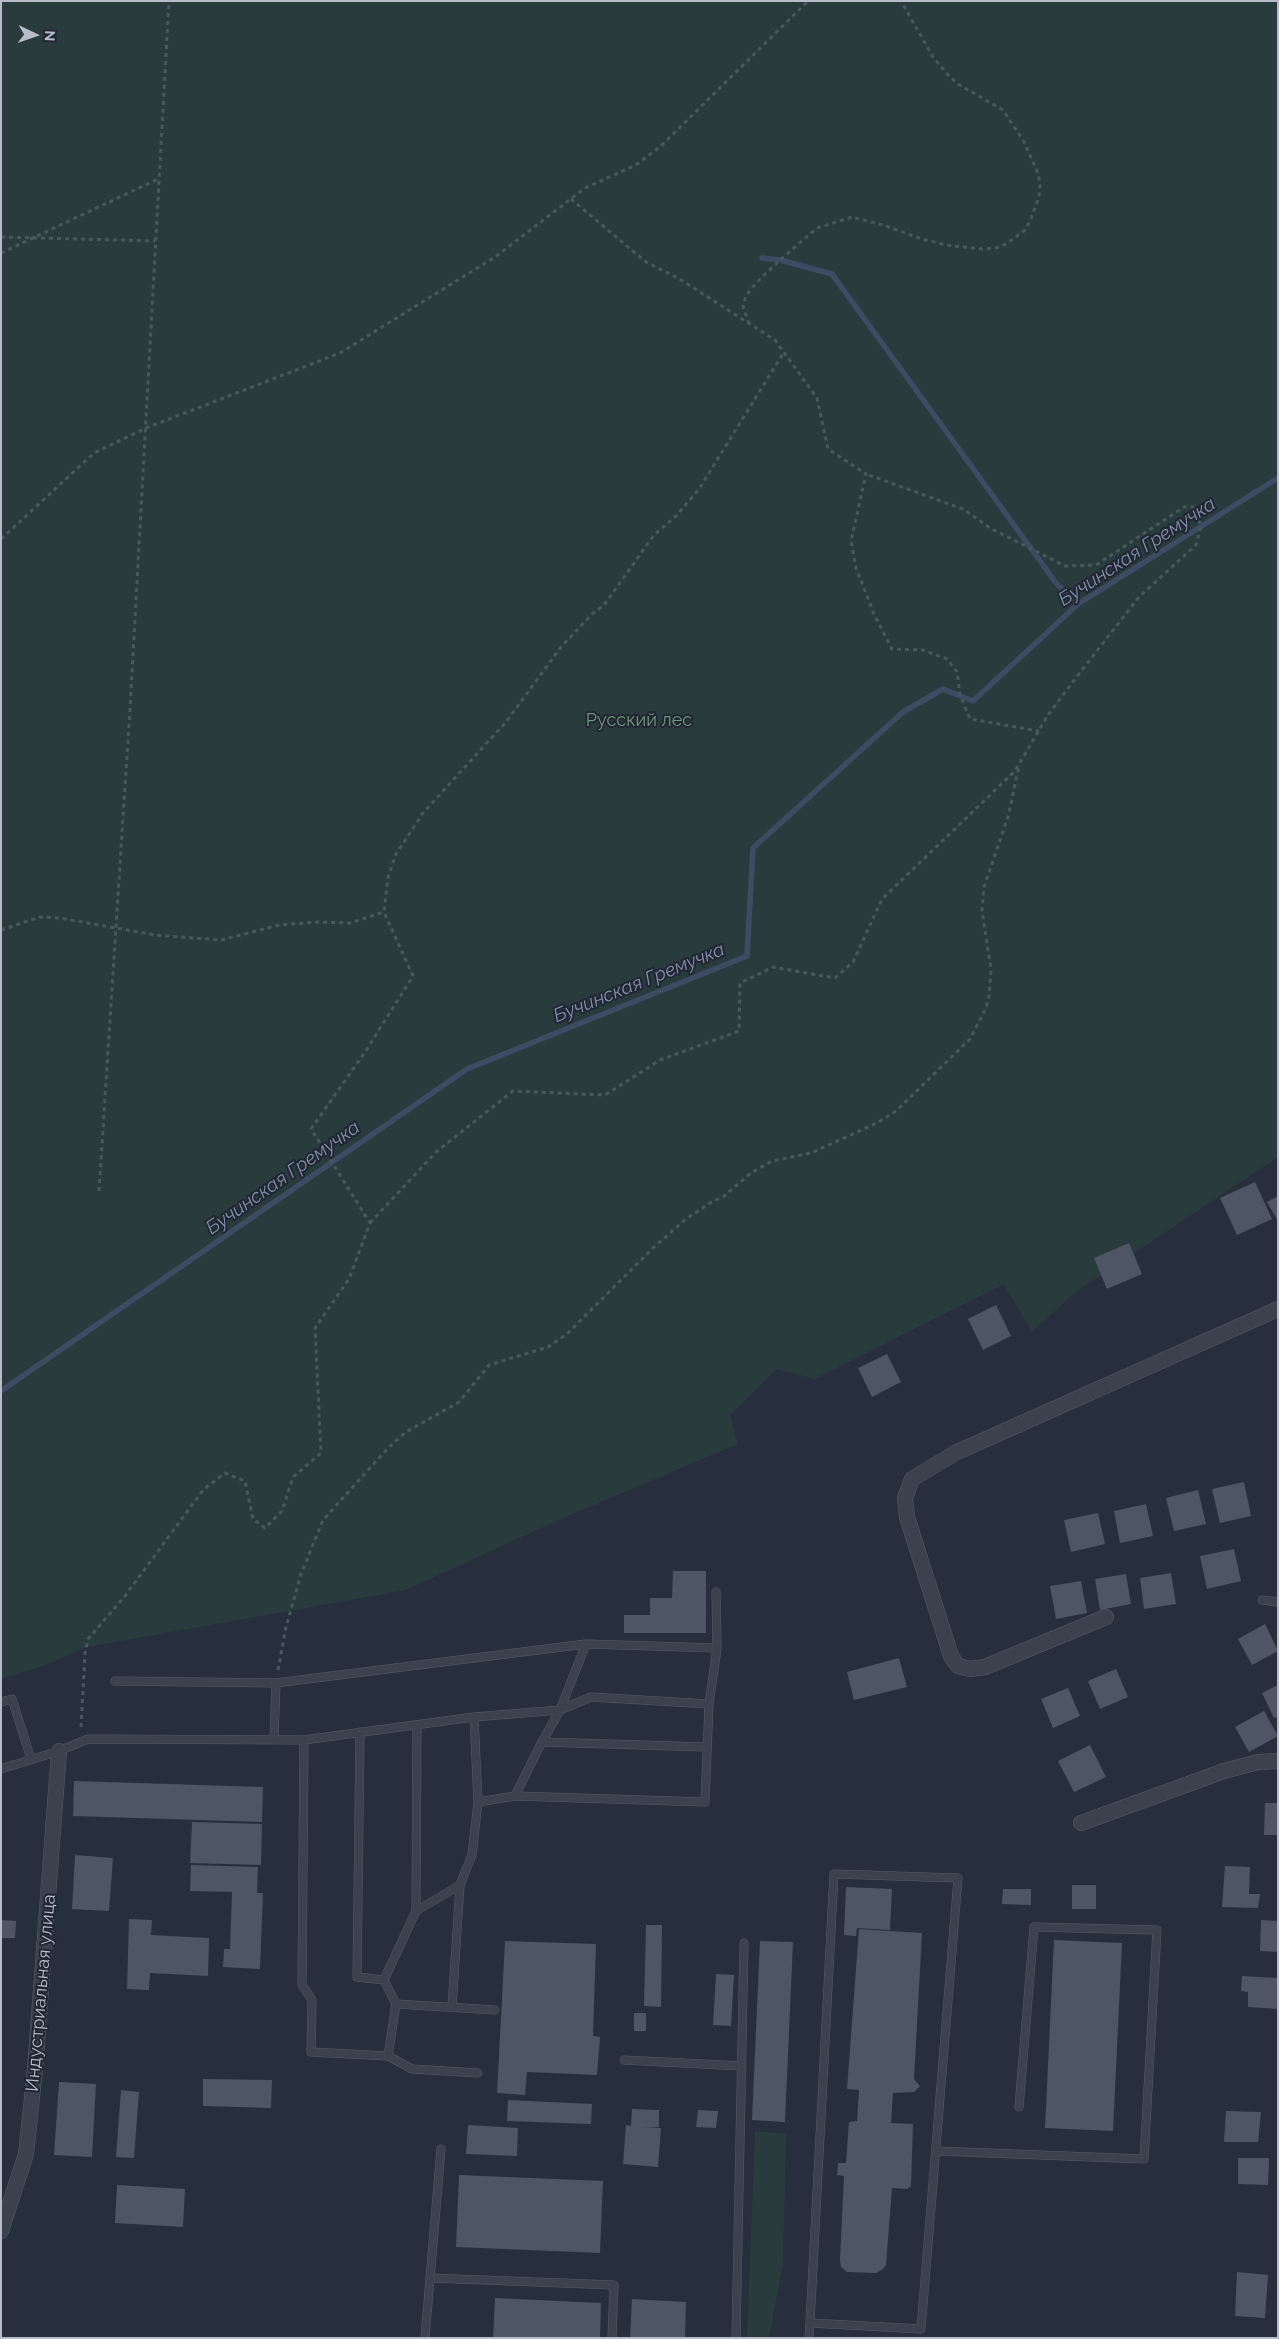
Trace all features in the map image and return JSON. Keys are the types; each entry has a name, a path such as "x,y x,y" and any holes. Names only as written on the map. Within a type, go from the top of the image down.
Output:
{"street":[{"path":"1106,1617 985,1667 970,1669 958,1666 951,1656 907,1517 905,1498 912,1479 955,1453 1278,1309"},
{"name":"Индустриальная улица","path":"1,2231 26,2154 35,2070 59,1751"},
{"path":"1081,1823 1224,1771 1258,1762 1278,1761"}],"lane":[{"path":"478,1802 515,1796 705,1802 709,1704 717,1648 716,1592"},
{"path":"1262,1600 1278,1602"},
{"path":"515,1796 560,1710 586,1644"},
{"path":"115,1681 276,1683 586,1644 717,1648"},
{"path":"274,1739 276,1683"},
{"path":"1,1768 59,1751 88,1740 304,1740 474,1717 560,1710 591,1696 709,1704"},
{"path":"1,1702 12,1699 31,1759"},
{"path":"452,2007 460,1885 472,1856 478,1802 474,1717"},
{"path":"384,1980 416,1911 417,1725"},
{"path":"360,1732 357,1977 384,1980"},
{"path":"304,1740 302,1985 312,2000 311,2052 388,2056 412,2069 478,2073"},
{"path":"542,1742 708,1747"},
{"path":"809,2338 834,1874 958,1878 921,2330 810,2323"},
{"path":"416,1911 460,1885"},
{"path":"936,2151 1144,2159 1157,1930 1034,1927 1020,2107"},
{"path":"736,2338 744,1943"},
{"path":"384,1980 396,2004 388,2056"},
{"path":"396,2004 494,2010"},
{"path":"624,2060 742,2066"},
{"path":"425,2338 441,2149"},
{"path":"430,2278 614,2285 612,2338"}],"path":[{"path":"99,1191 117,928 169,1"},
{"path":"1,539 94,454 146,428 340,353 495,257 586,188 636,165 661,146 808,1"},
{"path":"750,324 743,306 746,296 768,272 817,228 852,217 930,241 983,249 996,248 1006,244 1024,231 1030,221 1039,197 1040,185 1038,173 1024,140 1003,110 958,84 949,76 933,57 901,1"},
{"path":"1,253 158,180"},
{"path":"80,1743 85,1654 88,1639 125,1596 203,1490 225,1473 245,1481 253,1519 265,1528 282,1511 293,1476 321,1453 315,1328 349,1279 370,1223 436,1152 513,1091 605,1095 660,1060 739,1030 740,984 773,967 835,978 853,962 882,899 1015,771 1039,731 1075,680 1139,598 1196,545 1202,526 1193,507 1184,507 1096,565 1065,566 990,528 962,509 866,474 828,449 817,398 775,340 678,278 646,262 571,199"},
{"path":"1,237 155,241"},
{"path":"370,1223 310,1129 365,1052 413,976 384,912 388,877 396,854 416,822 506,722 571,635 604,605 654,534 680,512 700,489 784,352"},
{"path":"866,474 851,540 856,568 874,614 892,649 923,650 947,659 956,672 960,695 970,719 1039,731"},
{"path":"276,1683 288,1618 301,1574 323,1520 389,1447 406,1432 459,1402 489,1365 548,1347 567,1334 653,1248 686,1219 712,1201 723,1196 751,1173 772,1161 811,1153 877,1123 896,1111 970,1039 986,1008 989,996 991,969 982,910 984,887 1008,817 1019,763"},
{"path":"1,930 40,916 155,935 221,940 279,925 318,922 350,924 384,912"}],"green space":[{"name":"Русский лес","path":"1,1 1278,1 1278,1157 1077,1291 1032,1332 1004,1284 815,1379 776,1369 730,1415 738,1444 563,1518 406,1590 87,1647 46,1665 1,1679"},
{"path":"755,2131 786,2134 783,2263 769,2338 747,2338"}],"building":[{"path":"1255,1182 1272,1219 1237,1235 1220,1198"},
{"path":"1278,1196 1278,1221 1267,1202"},
{"path":"1129,1243 1142,1274 1107,1289 1094,1258"},
{"path":"996,1305 1011,1336 983,1350 968,1319"},
{"path":"887,1354 901,1382 872,1397 858,1368"},
{"path":"1244,1482 1251,1516 1220,1523 1212,1489"},
{"path":"1198,1490 1206,1524 1174,1531 1166,1498"},
{"path":"1146,1504 1153,1536 1120,1543 1114,1511"},
{"path":"1098,1513 1105,1544 1071,1552 1064,1520"},
{"path":"1234,1549 1241,1581 1207,1589 1200,1556"},
{"path":"673,1571 706,1571 706,1633 624,1633 624,1615 650,1615 650,1598 672,1598"},
{"path":"1171,1573 1176,1604 1144,1609 1140,1578"},
{"path":"1126,1574 1131,1604 1100,1610 1095,1579"},
{"path":"1081,1581 1087,1613 1056,1619 1050,1586"},
{"path":"1265,1624 1278,1651 1252,1665 1238,1639"},
{"path":"899,1658 907,1687 854,1700 847,1672"},
{"path":"1116,1669 1128,1697 1100,1709 1088,1681"},
{"path":"1278,1685 1278,1717 1274,1718 1262,1693"},
{"path":"1068,1688 1080,1716 1053,1728 1041,1699"},
{"path":"1264,1711 1278,1736 1249,1752 1235,1727"},
{"path":"1090,1745 1106,1777 1074,1792 1058,1761"},
{"path":"74,1781 263,1787 262,1822 73,1816"},
{"path":"1265,1803 1278,1803 1278,1835 1264,1835"},
{"path":"192,1822 262,1824 261,1865 190,1863"},
{"path":"75,1855 113,1858 109,1911 72,1909"},
{"path":"191,1865 258,1867 257,1893 263,1893 260,1969 223,1967 224,1949 230,1949 232,1892 190,1891"},
{"path":"1225,1866 1250,1867 1249,1894 1260,1894 1258,1908 1222,1907"},
{"path":"1072,1885 1096,1885 1096,1909 1072,1909"},
{"path":"846,1887 892,1889 890,1930 857,1928 856,1936 844,1935"},
{"path":"1003,1889 1031,1889 1031,1905 1002,1904"},
{"path":"129,1919 152,1920 151,1935 209,1938 208,1976 150,1973 149,1990 127,1989"},
{"path":"1,1920 16,1921 15,1938 1,1938"},
{"path":"1261,1920 1278,1921 1278,1952 1260,1951"},
{"path":"646,1925 662,1925 661,2007 644,2006"},
{"path":"859,1929 922,1933 914,2079 920,2086 914,2092 893,2093 891,2123 913,2124 911,2186 907,2189 892,2188 886,2265 876,2273 847,2272 841,2267 840,2260 844,2176 837,2175 838,2163 846,2163 849,2122 857,2121 859,2090 847,2089"},
{"path":"1054,1940 1122,1943 1113,2131 1045,2128"},
{"path":"505,1941 596,1944 593,2036 600,2037 597,2075 527,2072 525,2095 497,2093"},
{"path":"760,1941 793,1942 785,2122 752,2120"},
{"path":"716,1974 734,1975 731,2026 713,2025"},
{"path":"1242,1976 1278,1978 1277,2009 1248,2007 1248,1992 1241,1991"},
{"path":"634,2013 646,2013 646,2031 634,2031"},
{"path":"203,2079 272,2080 271,2108 203,2106"},
{"path":"59,2082 96,2084 92,2157 54,2155"},
{"path":"121,2090 139,2092 134,2158 116,2157"},
{"path":"508,2100 592,2104 591,2124 507,2121"},
{"path":"632,2109 659,2110 659,2127 644,2127 661,2128 658,2167 623,2164 626,2125 631,2126"},
{"path":"698,2110 718,2111 716,2128 696,2127"},
{"path":"1226,2111 1261,2112 1258,2142 1224,2142"},
{"path":"468,2125 518,2128 517,2156 466,2154"},
{"path":"1238,2158 1269,2158 1268,2185 1238,2184"},
{"path":"459,2175 603,2181 600,2253 456,2247"},
{"path":"117,2185 185,2189 183,2227 115,2223"},
{"path":"1237,2272 1268,2275 1265,2318 1235,2316"},
{"path":"495,2298 601,2303 600,2338 493,2338"},
{"path":"632,2299 686,2302 685,2338 630,2338"}],"waterway":[{"path":"762,258 780,260 832,274 1056,583 1078,604"},
{"name":"Бучинская Гремучка","path":"1,1391 467,1069 747,956 753,848 903,712 943,689 973,701 1078,604 1278,478"}]}
